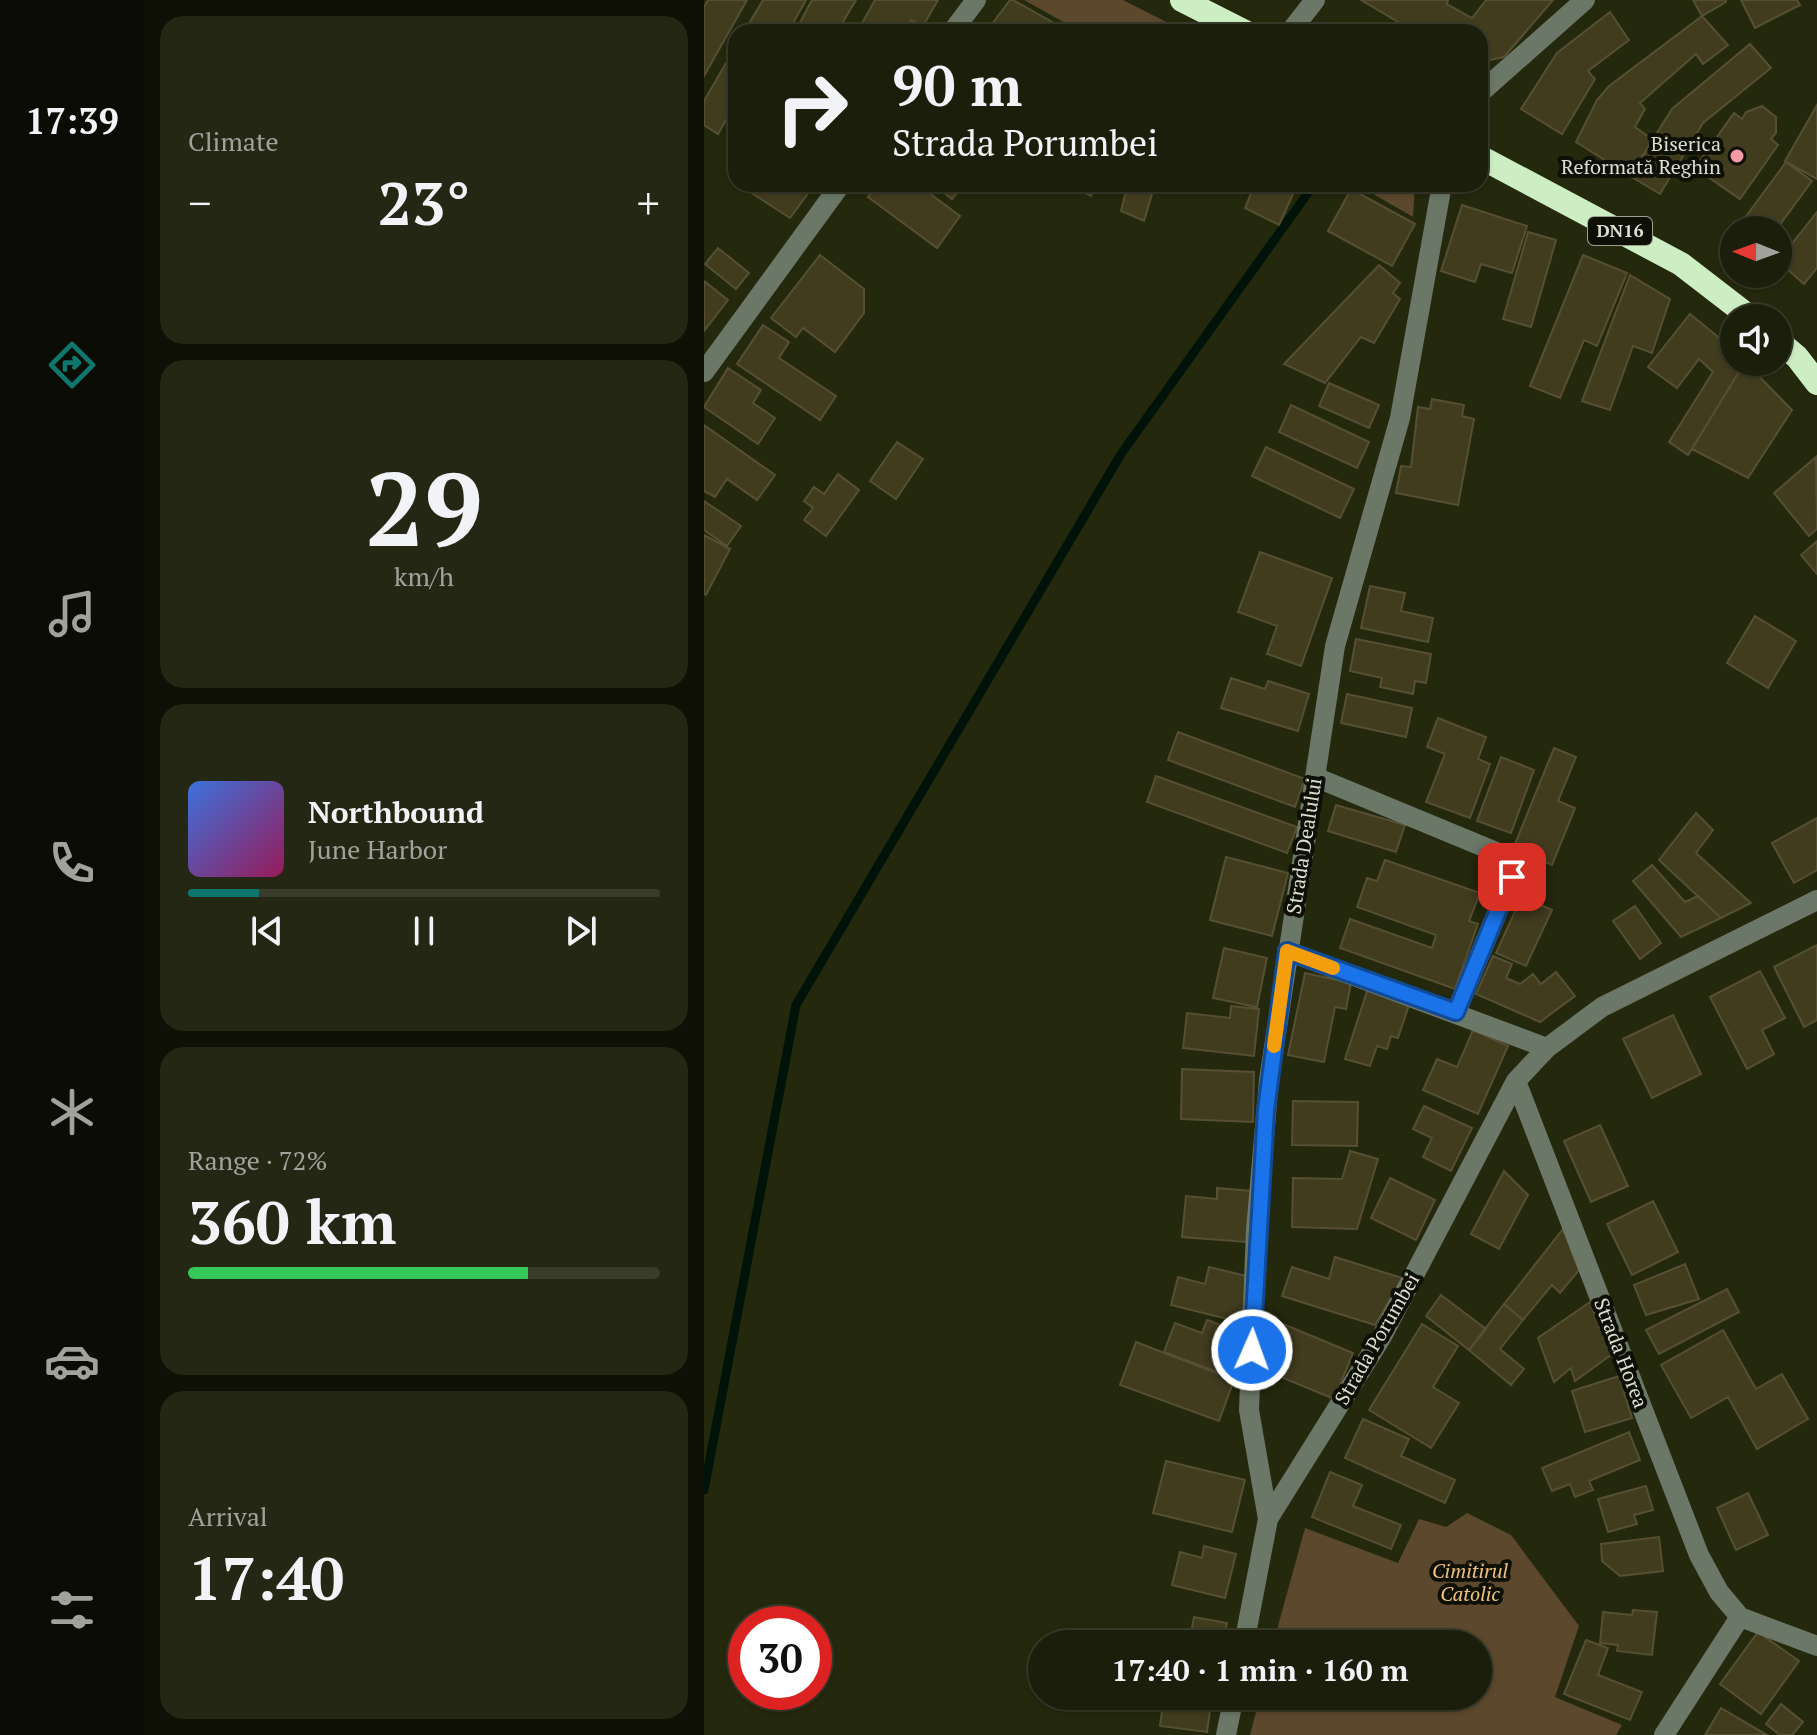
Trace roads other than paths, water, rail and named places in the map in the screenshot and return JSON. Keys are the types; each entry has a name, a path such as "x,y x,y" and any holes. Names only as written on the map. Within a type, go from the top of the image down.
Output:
{"highway":[{"path":"1182,0 1229,24"},
{"name":"DN16","path":"1488,161 1681,264 1733,304"},
{"path":"1792,353 1817,383"}],"street":[{"path":"958,24 976,0"},
{"path":"1296,24 1315,0"},
{"path":"1488,86 1585,0"},
{"path":"704,372 835,192"},
{"name":"Strada Dealului","path":"1268,1519 1249,1410 1258,1215 1269,1080 1335,646 1400,418 1441,192"},
{"path":"1315,777 1501,854 1512,877 1456,1012"},
{"name":"Strada Porumbei","path":"1247,1630 1268,1519 1381,1338 1516,1081 1547,1048 1602,1007 1817,900"},
{"path":"1287,951 1547,1048"},
{"name":"Strada Horea","path":"1516,1081 1699,1555 1719,1592 1740,1617"},
{"path":"1664,1735 1740,1617 1817,1646"},
{"path":"1226,1735 1231,1710"}],"waterway":[{"path":"704,1490 796,1005 1121,454 1309,192"}],"place":[{"name":"Biserica Reformată Reghin","path":"1737,156"}],"park label":[{"name":"Cimitirul Catolic","path":"1470,1582"}]}
